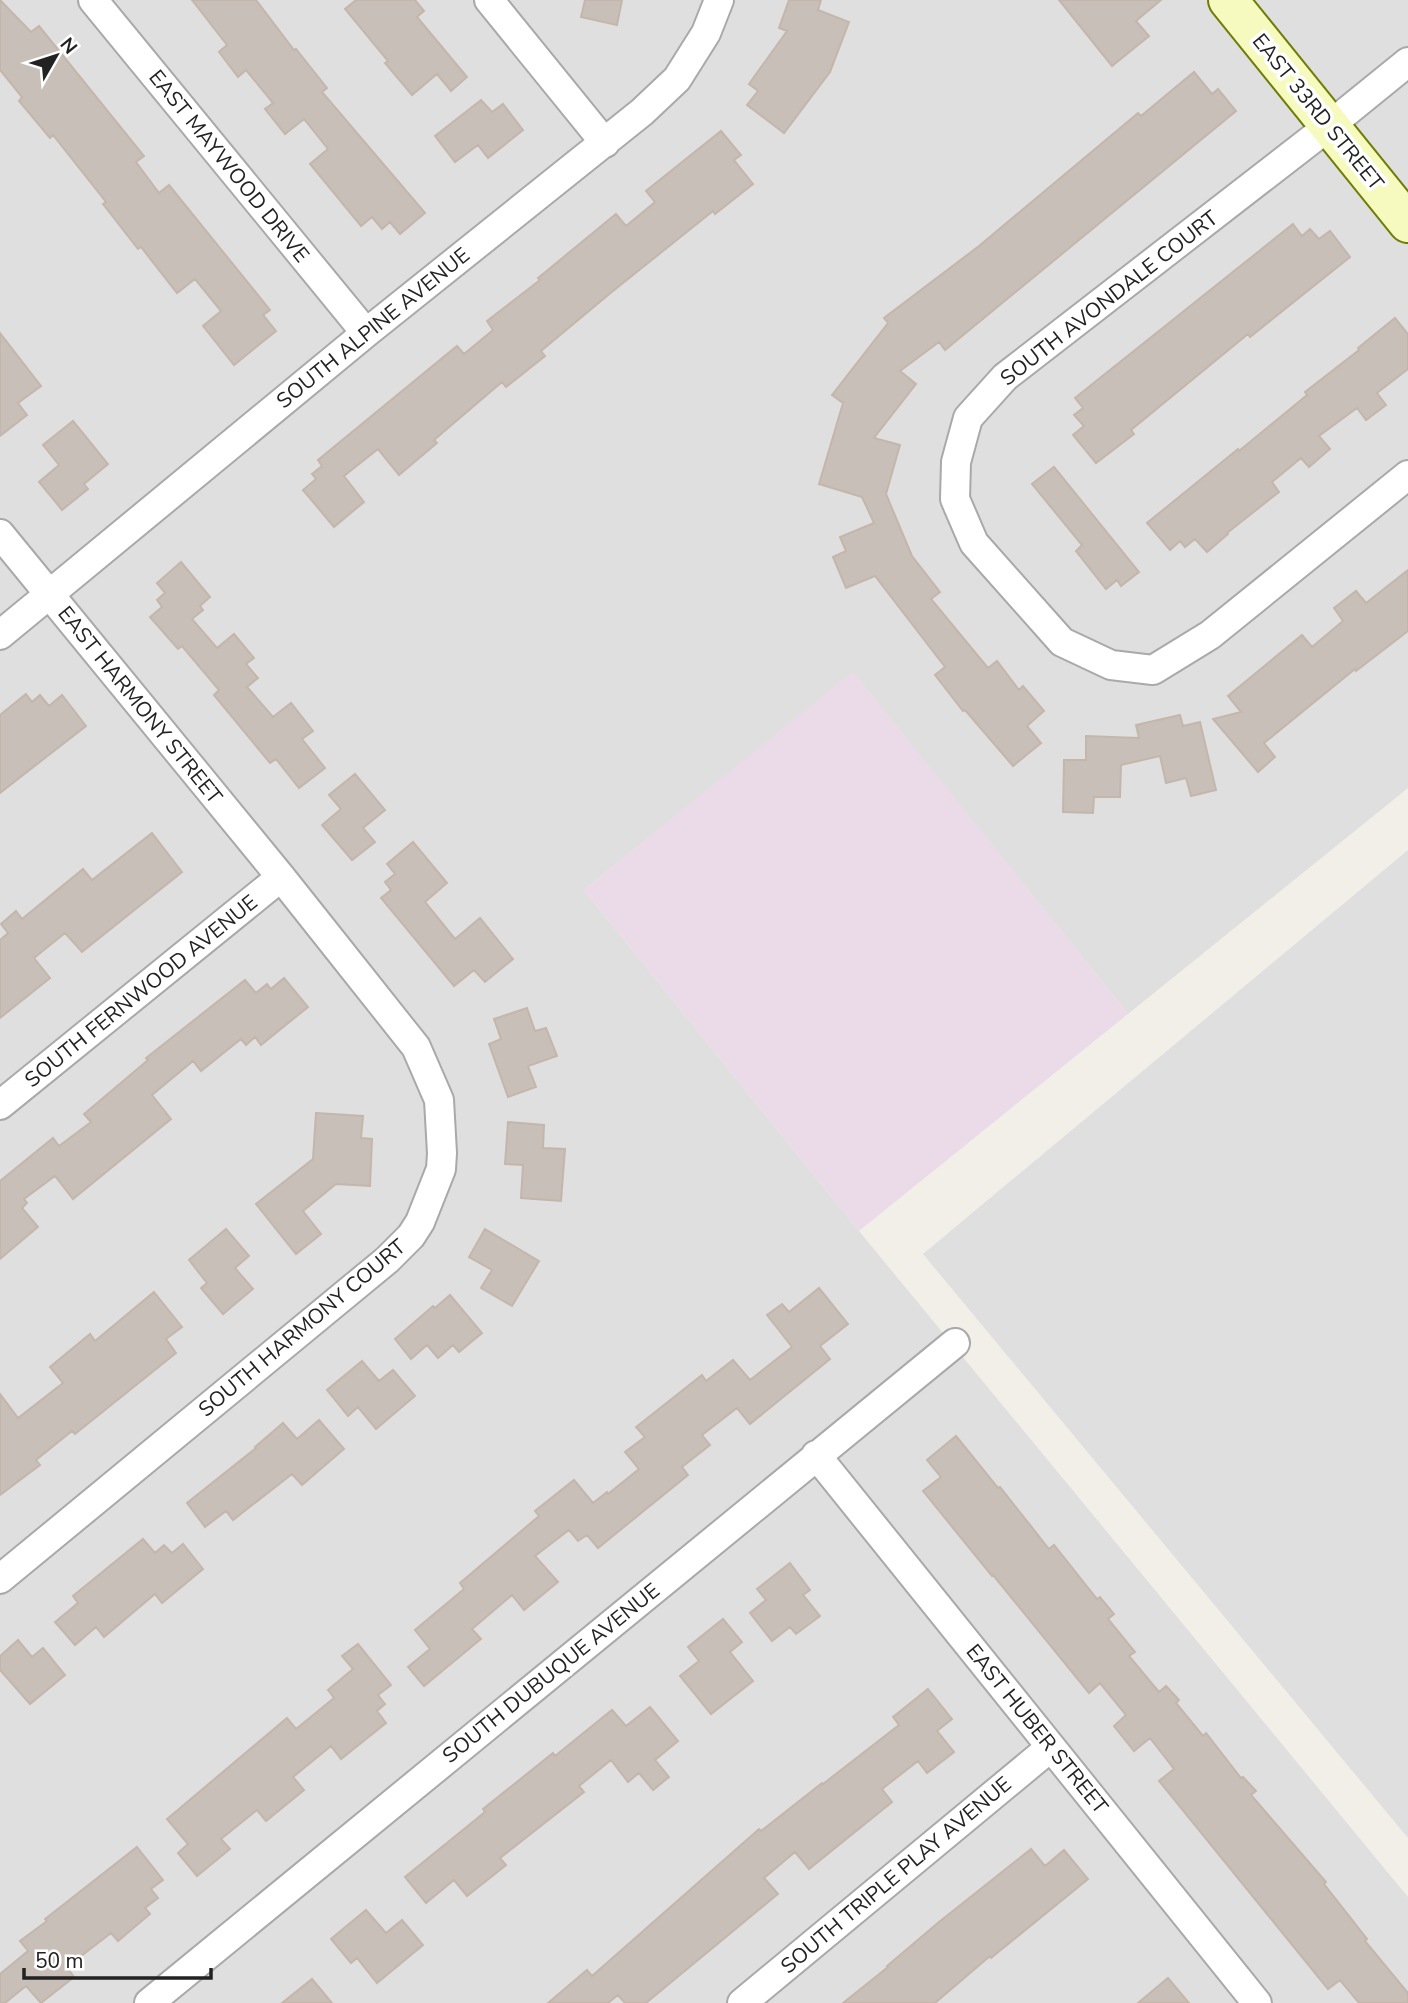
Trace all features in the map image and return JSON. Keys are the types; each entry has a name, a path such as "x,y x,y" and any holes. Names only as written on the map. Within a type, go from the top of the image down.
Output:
{"street":[{"name":"EAST MAYWOOD DRIVE","path":"93,0 366,333"},
{"path":"489,0 605,143"},
{"name":"SOUTH ALPINE AVENUE","path":"0,635 366,333 605,143 677,79 706,33 719,0"},
{"name":"EAST 33RD STREET","path":"1228,0 1408,223"},
{"name":"SOUTH AVONDALE COURT","path":"1408,62 1005,377 968,418 956,462 955,499 974,543 1062,642 1111,665 1153,670 1210,635 1408,475"},
{"name":"EAST HARMONY STREET","path":"0,534 281,877"},
{"name":"SOUTH FERNWOOD AVENUE","path":"0,1105 281,877"},
{"name":"SOUTH HARMONY COURT","path":"0,1579 387,1260 411,1236 435,1188 442,1153 439,1100 416,1047 281,877"},
{"name":"SOUTH DUBUQUE AVENUE","path":"149,2003 955,1343"},
{"name":"EAST HUBER STREET","path":"816,1455 1257,2003"},
{"name":"SOUTH TRIPLE PLAY AVENUE","path":"741,2003 1051,1747"}],"shaded area":[{"path":"0,0 1408,0 1408,788 1128,1014 853,673 584,890 859,1231 1408,1897 1408,2003 0,2003"},
{"path":"853,672 1128,1014 859,1231 584,890"},
{"path":"1408,850 1408,1838 923,1254"}],"building":[{"path":"0,0 31,32 39,26 144,156 136,162 159,193 169,185 270,310 263,315 276,331 234,365 203,326 221,311 195,279 177,293 141,247 138,249 103,204 106,202 53,135 50,138 19,101 22,97 0,70"},
{"path":"192,0 256,0 327,88 322,92 425,213 400,234 390,222 382,229 372,217 361,226 310,164 328,149 304,119 285,134 265,109 273,103 246,70 238,77 219,52 227,45"},
{"path":"356,0 415,0 424,11 417,17 467,77 451,91 437,74 412,95 345,9"},
{"path":"585,0 622,0 617,25 581,17"},
{"path":"789,0 821,0 818,10 849,22 830,72 784,133 747,105 758,91 749,84 787,31 779,28"},
{"path":"1059,0 1161,0 1136,21 1149,36 1112,66"},
{"path":"1194,72 1212,94 1218,89 1236,111 945,350 939,342 900,371 916,384 874,438 900,445 886,494 912,556 940,592 931,599 988,668 997,661 1019,690 1023,686 1044,711 1027,726 1041,743 1013,766 965,710 963,711 935,675 945,667 875,576 846,588 833,557 846,551 840,537 874,523 862,497 819,484 843,403 832,395 888,323 884,318 979,246 1138,113 1141,116"},
{"path":"481,100 492,112 503,104 523,130 488,158 478,145 455,162 435,136"},
{"path":"721,131 741,155 734,160 753,184 715,214 713,211 613,291 541,351 545,356 506,387 502,382 434,440 437,443 399,475 378,449 344,476 364,502 334,527 303,490 316,479 312,474 322,466 318,460 457,346 464,354 493,330 487,321 540,280 538,278 616,214 626,226 655,202 646,191"},
{"path":"1293,224 1302,236 1310,229 1319,239 1330,231 1350,257 1250,337 1248,334 1131,430 1134,434 1096,463 1073,435 1084,426 1074,415 1083,408 1075,398"},
{"path":"1395,318 1408,334 1408,369 1377,393 1386,405 1366,420 1357,408 1319,436 1330,449 1309,467 1301,458 1272,482 1279,492 1207,552 1195,539 1185,547 1180,541 1170,550 1147,523 1307,395 1305,392"},
{"path":"0,333 41,386 18,403 27,415 0,436"},
{"path":"73,421 108,464 84,484 88,489 62,510 39,482 59,465 43,445"},
{"path":"1054,467 1139,572 1121,586 1117,580 1106,589 1076,551 1082,545 1032,484"},
{"path":"181,562 210,597 200,606 203,610 192,619 217,648 234,634 254,658 246,664 258,678 247,687 273,717 291,703 313,731 302,739 325,768 299,788 276,759 270,763 214,695 219,690 182,646 178,649 150,617 162,607 157,600 165,593 157,583"},
{"path":"1408,570 1408,631 1356,671 1355,669 1264,743 1275,757 1258,772 1213,719 1241,712 1228,696 1302,635 1312,647 1343,621 1334,608 1356,591 1366,603"},
{"path":"26,694 32,702 40,695 49,706 62,695 86,726 0,793 0,715"},
{"path":"1180,715 1183,726 1200,722 1216,790 1191,796 1186,778 1166,783 1160,756 1121,765 1120,797 1094,797 1093,813 1063,812 1064,760 1086,760 1086,736 1139,738 1136,725"},
{"path":"355,774 385,810 363,828 375,842 352,860 322,825 341,809 329,795"},
{"path":"152,833 182,872 82,952 65,933 34,958 50,978 0,1018 0,940 8,933 1,924 16,911 22,919 83,869 92,880"},
{"path":"413,842 447,883 425,902 455,939 480,918 513,959 485,982 474,970 454,986 381,898 391,890 385,882 395,874 387,864"},
{"path":"284,978 308,1007 261,1045 255,1037 246,1045 241,1039 201,1071 193,1061 152,1095 171,1119 73,1199 55,1176 24,1199 27,1203 22,1208 38,1227 0,1259 0,1181 53,1138 59,1146 91,1122 84,1114 148,1060 146,1058 245,980 256,993 267,984 271,989"},
{"path":"527,1008 535,1031 546,1028 557,1056 528,1066 536,1087 508,1097 489,1044 501,1039 494,1019"},
{"path":"316,1113 363,1116 361,1138 372,1139 370,1186 336,1184 303,1211 321,1234 296,1254 256,1204 313,1159"},
{"path":"508,1122 544,1125 543,1148 565,1149 561,1201 521,1198 523,1165 505,1164"},
{"path":"226,1229 249,1256 235,1268 253,1289 223,1314 201,1288 207,1283 189,1260"},
{"path":"485,1229 539,1261 512,1306 481,1288 492,1270 469,1257"},
{"path":"819,1288 848,1324 820,1346 830,1359 750,1424 737,1408 702,1435 710,1445 682,1467 688,1475 598,1548 587,1535 578,1541 569,1530 535,1556 558,1582 524,1610 512,1595 472,1629 481,1639 424,1686 408,1667 430,1649 415,1630 464,1589 460,1583 539,1516 535,1511 574,1480 593,1503 639,1469 625,1452 645,1437 636,1427 702,1375 706,1381 733,1360 750,1380 792,1347 767,1315 782,1304 789,1312"},
{"path":"154,1292 182,1327 166,1339 176,1353 75,1434 72,1431 36,1460 40,1465 0,1495 0,1394 18,1418 63,1383 50,1367 90,1334 95,1341"},
{"path":"450,1295 482,1333 459,1352 453,1345 438,1358 427,1345 411,1359 395,1339"},
{"path":"362,1361 379,1381 393,1370 415,1396 376,1429 358,1407 348,1416 327,1390"},
{"path":"319,1420 344,1449 302,1485 292,1474 233,1520 226,1511 205,1527 187,1503 283,1423 297,1439"},
{"path":"956,1436 1049,1549 1054,1545 1097,1599 1100,1597 1114,1614 1108,1619 1135,1652 1129,1656 1159,1692 1166,1686 1179,1700 1176,1703 1203,1736 1206,1733 1241,1778 1256,1791 1251,1795 1326,1882 1324,1884 1367,1939 1365,1941 1408,1993 1408,2003 1359,2003 1340,1980 1328,1989 1159,1781 1174,1769 1150,1738 1134,1751 1114,1726 1126,1715 1100,1683 1089,1693 923,1491 941,1477 927,1460"},
{"path":"143,1539 155,1553 164,1545 172,1553 183,1544 203,1569 162,1603 155,1594 104,1637 96,1627 75,1645 55,1622 78,1603 73,1596"},
{"path":"790,1563 810,1590 803,1595 820,1616 796,1634 790,1627 772,1641 750,1613 766,1600 757,1589"},
{"path":"723,1619 742,1642 730,1652 753,1681 711,1714 680,1676 699,1661 688,1647"},
{"path":"18,1640 32,1657 43,1648 65,1675 30,1704 0,1670 0,1656"},
{"path":"358,1644 391,1685 378,1695 385,1704 377,1711 386,1723 341,1759 331,1746 293,1777 304,1790 266,1821 257,1810 221,1839 230,1849 197,1876 178,1853 188,1844 167,1819 287,1718 296,1729 334,1698 328,1690 353,1669 342,1656"},
{"path":"928,1689 952,1719 937,1731 954,1752 927,1773 918,1761 882,1789 892,1802 809,1869 795,1852 764,1878 778,1894 646,2003 625,2003 618,1995 608,2003 548,2003 587,1970 592,1976 759,1829 761,1831 899,1725 893,1717"},
{"path":"650,1707 678,1741 655,1760 669,1777 653,1790 639,1773 628,1782 611,1760 579,1786 584,1792 500,1858 506,1865 467,1896 454,1880 426,1903 405,1877 485,1812 483,1809 612,1710 626,1726"},
{"path":"137,1847 163,1880 151,1889 158,1898 145,1908 150,1914 118,1941 111,1933 67,1967 74,1977 41,2003 26,1986 5,2003 0,2003 0,1974 28,1951 20,1941"},
{"path":"1031,1849 1045,1866 1064,1850 1088,1879 935,2003 843,2003 939,1922"},
{"path":"366,1910 386,1933 402,1920 423,1945 377,1983 357,1958 351,1963 331,1939"},
{"path":"1168,1978 1189,2003 1138,2003"},
{"path":"312,1979 332,2003 282,2003"}]}
